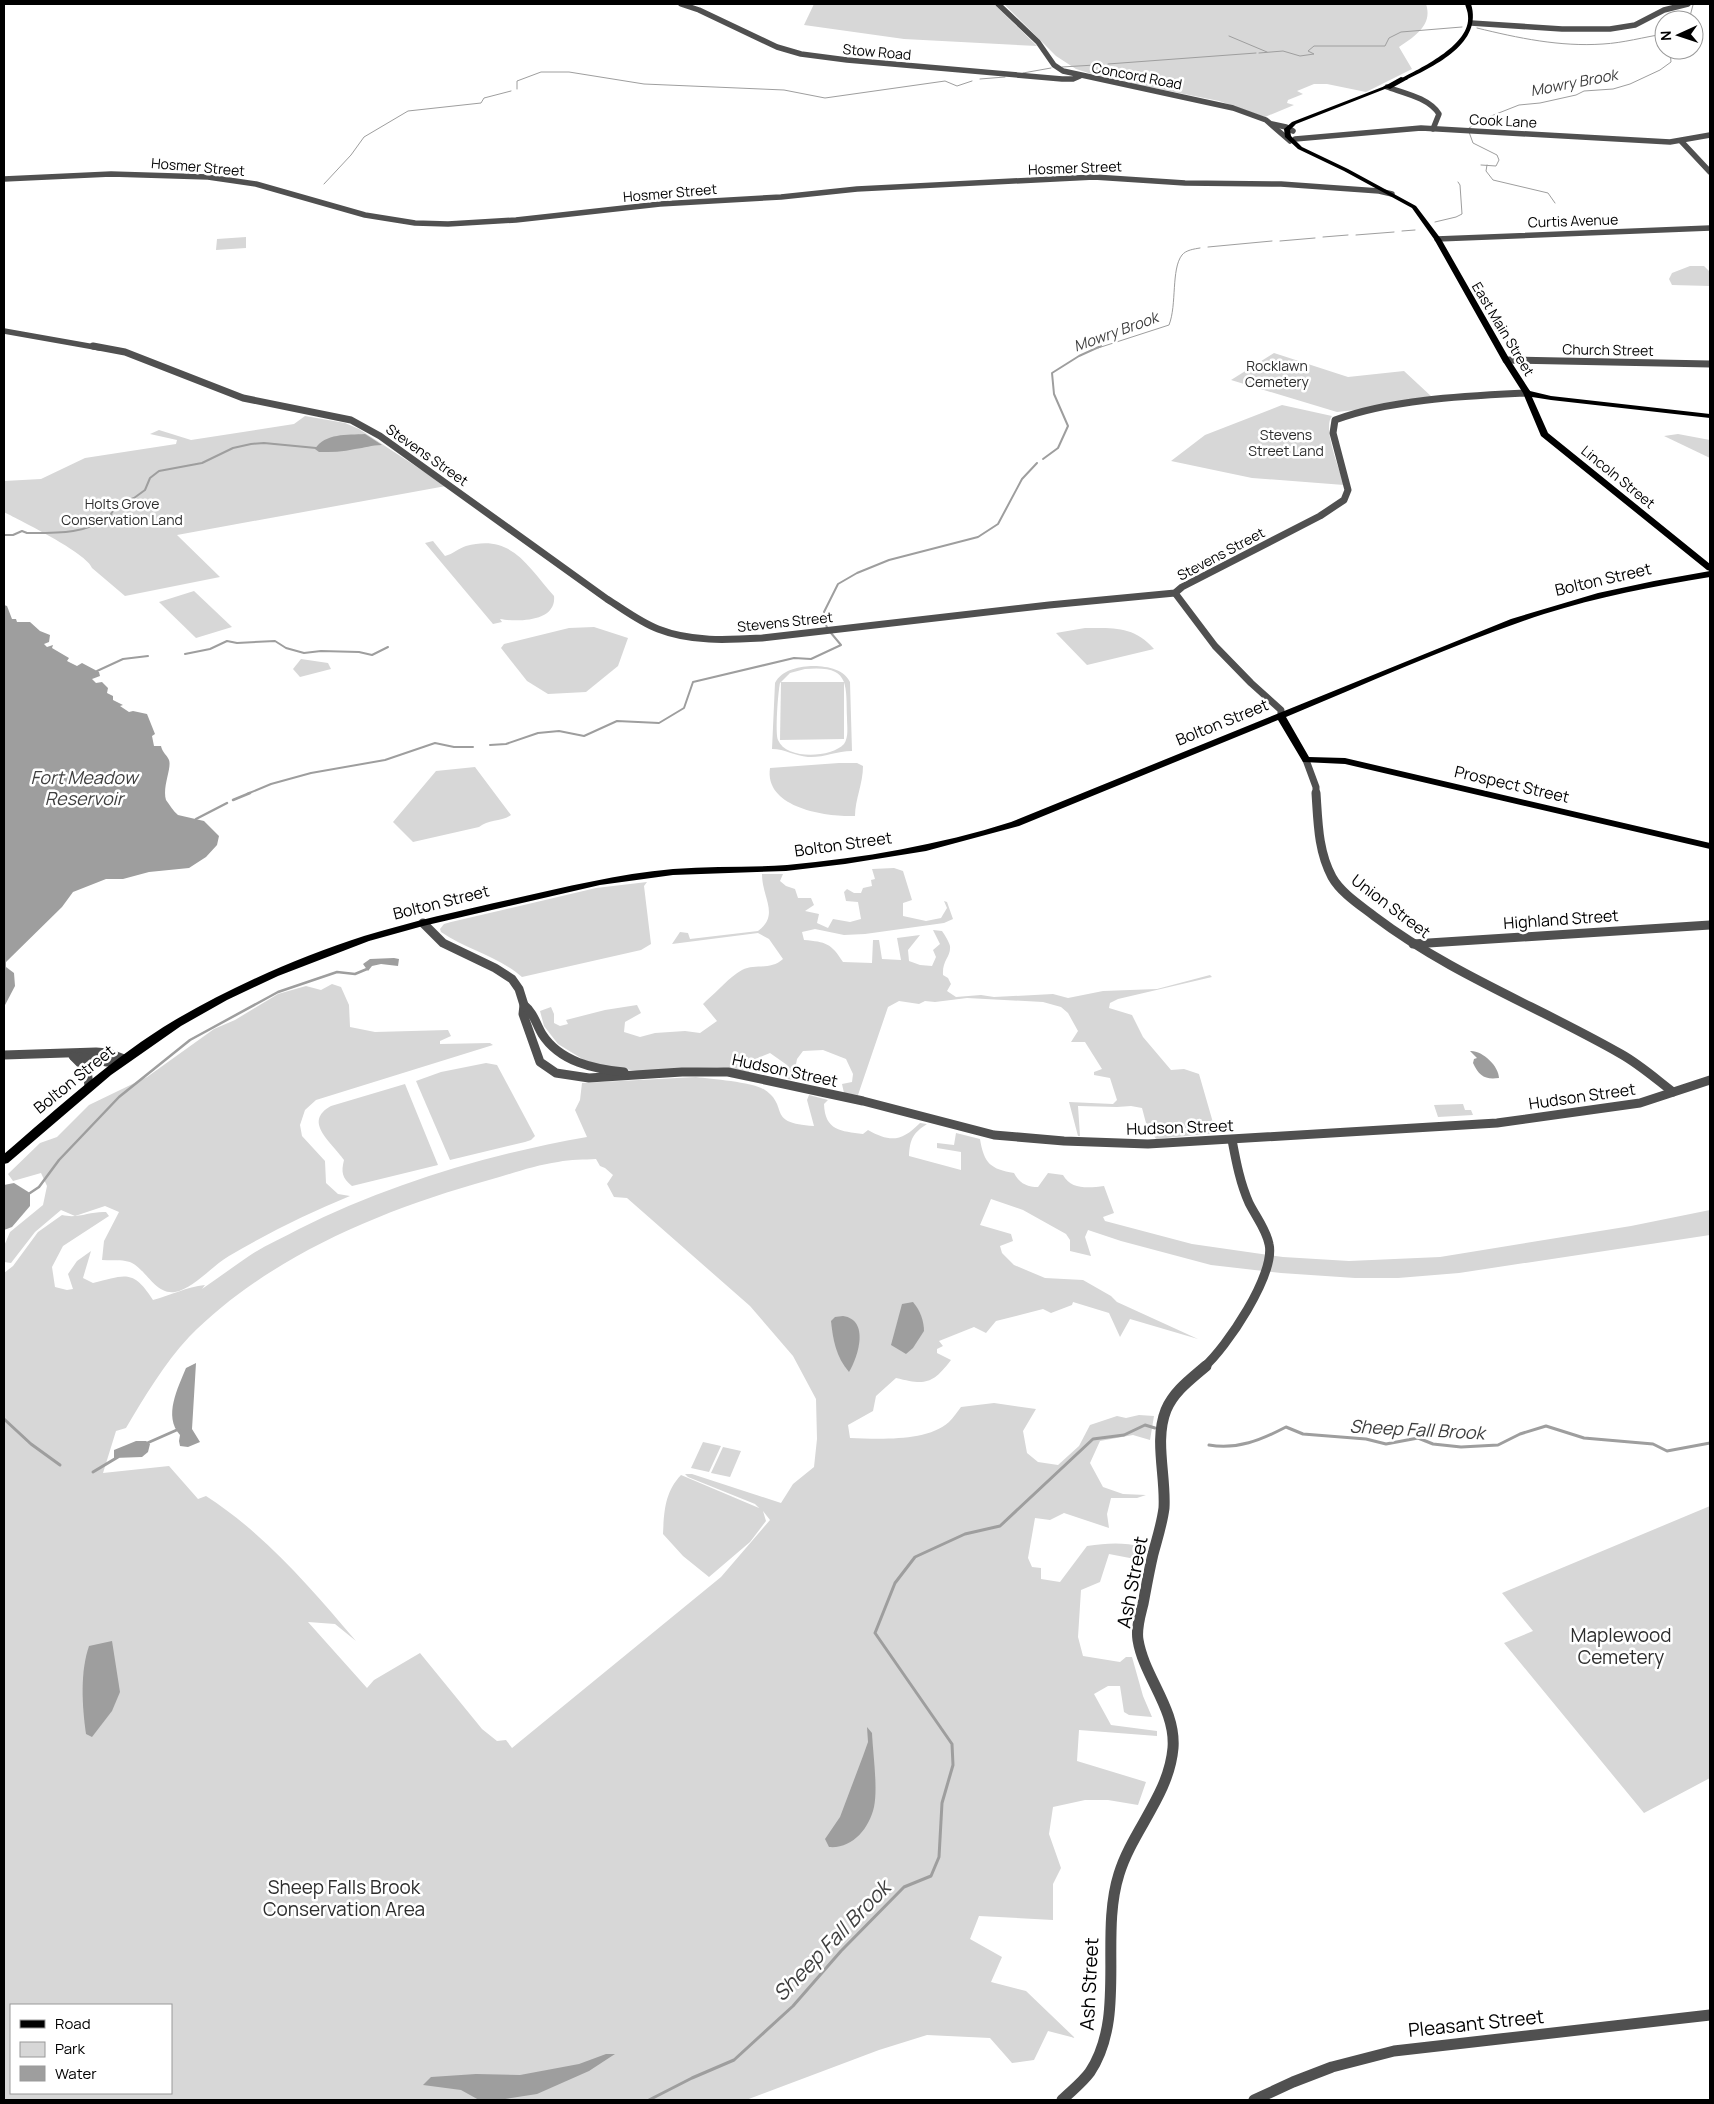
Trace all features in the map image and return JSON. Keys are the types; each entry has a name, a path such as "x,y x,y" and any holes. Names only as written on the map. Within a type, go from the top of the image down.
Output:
{"highway":[{"path":"1387,87 1404,79"}],"main road":[{"path":"1404,79 1456,45 1467,33 1471,22 1468,4"},
{"path":"1292,140 1291,129 1321,113 1387,87"},
{"name":"East Main Street","path":"1292,140 1306,152 1377,186 1414,207 1436,239 1506,360 1527,392 1551,398 1710,416"},
{"name":"Lincoln Street","path":"1527,392 1544,434 1710,568"},
{"name":"Bolton Street","path":"4,1160 122,1060 187,1018 267,977 337,948 423,923 554,891 615,879 678,871 801,867 940,845 1015,824 1545,610 1659,582 1710,574"},
{"name":"Union Street","path":"1281,716 1306,760"},
{"name":"Prospect Street","path":"1306,760 1345,761 1710,846"}],"street":[{"name":"Stow Road","path":"681,4 699,10 778,47 809,55 1062,79 1073,79 1080,76"},
{"name":"Concord Road","path":"998,4 1038,42 1054,65 1063,71 1215,103 1256,116 1274,126 1292,140"},
{"path":"1471,22 1562,29 1610,29 1635,25 1664,10 1688,4"},
{"path":"1387,87 1425,102 1438,110 1439,114 1433,129"},
{"path":"1274,126 1291,129"},
{"name":"Cook Lane","path":"1292,140 1390,130 1433,129 1653,142 1682,141 1710,135"},
{"path":"1682,141 1710,172"},
{"name":"Hosmer Street","path":"4,179 111,174 212,177 256,184 365,215 410,222 443,224 511,221 660,204 781,197 863,188 1084,178 1121,178 1185,184 1280,184 1361,189 1393,195"},
{"path":"1355,175 1365,184 1361,189"},
{"name":"Hosmer Street","path":"1361,189 1377,186"},
{"name":"Curtis Avenue","path":"1436,239 1710,228"},
{"name":"Stevens Street","path":"4,331 125,352 243,398 343,417 359,424 440,478 522,540 629,614 658,629 682,636 720,640 762,638 1049,604 1176,593 1182,587 1320,516 1344,500 1348,490 1335,443 1333,427 1335,420 1354,414 1405,404 1527,392"},
{"name":"Church Street","path":"1506,360 1710,364"},
{"name":"Union Street","path":"1176,593 1215,646 1281,710 1281,716"},
{"name":"Union Street","path":"1306,760 1316,787 1319,839 1323,856 1333,879 1362,908 1437,959 1515,997 1623,1055 1673,1092"},
{"name":"Hudson Street","path":"423,923 443,943 508,975 519,989 524,1005 522,1014 540,1062 550,1070 564,1075 589,1078 705,1071 742,1074 863,1101 994,1135 1127,1144 1232,1140 1347,1131 1498,1123 1622,1107 1652,1100 1710,1080"},
{"name":"Highland Street","path":"1413,944 1710,925"},
{"name":"Hudson Street","path":"524,1005 533,1011 543,1036 557,1050 573,1060 605,1070 652,1074"},
{"path":"68,1054 80,1062 87,1070 89,1086"},
{"path":"4,1056 68,1054 107,1062 122,1060"},
{"name":"Ash Street","path":"1062,2100 1091,2071 1108,2027 1110,1918 1118,1876 1129,1846 1163,1786 1171,1761 1173,1744 1169,1723 1145,1664 1138,1637 1155,1546 1162,1522 1165,1497 1161,1444 1163,1417 1172,1399 1178,1392 1190,1379 1205,1368 1221,1350 1254,1295 1270,1260 1268,1239 1246,1198 1241,1184 1232,1140"},
{"name":"Pleasant Street","path":"1254,2100 1310,2073 1372,2055 1415,2048 1710,2015"}],"green space":[{"path":"814,4 994,4 1037,46 904,39 804,25"},
{"path":"1004,4 1426,4 1428,11 1425,24 1421,29 1399,47 1412,69 1366,92 1327,84 1314,84 1297,91 1303,94 1288,100 1287,103 1294,105 1265,117 1219,101 1104,78 1076,69 1056,56"},
{"path":"246,237 246,248 216,250 217,239"},
{"path":"1690,266 1704,266 1710,272 1710,286 1672,285 1669,279 1672,273"},
{"name":"Rocklawn Cemetery","path":"1274,353 1348,377 1404,371 1432,397 1373,408 1337,412 1231,380"},
{"name":"Stevens Street Land","path":"1282,405 1332,416 1329,422 1330,439 1344,485 1252,478 1171,461 1205,435"},
{"name":"Holts Grove Conservation Land","path":"305,416 345,423 359,429 446,486 177,535 220,577 125,596 92,568 79,554 4,512 4,481 41,479 85,458 176,444 177,440 150,434 159,430 191,440 294,424"},
{"path":"1678,434 1710,440 1710,458 1664,436"},
{"path":"433,541 445,556 466,546 482,543 496,544 507,548 527,564 554,596 553,605 549,611 534,618 525,620 500,619 502,622 493,624 425,543"},
{"path":"194,591 232,627 196,638 159,602"},
{"path":"594,627 628,638 618,666 586,692 548,694 527,681 501,648 504,644 569,628"},
{"path":"1085,628 1114,629 1131,632 1146,641 1154,649 1087,665 1056,633"},
{"path":"301,659 328,663 331,669 300,677 293,669"},
{"path":"811,666 838,671 847,677 850,682 852,751 808,757 772,749 775,683 786,672 795,668","holes":["805,669 830,670 838,674 845,686 846,741 838,749 829,752 809,755 799,754 790,751 778,740 777,712 780,683 790,673"]},
{"path":"781,682 844,682 844,739 780,740"},
{"path":"857,763 863,766 855,816 829,815 799,807 777,793 771,782 770,768"},
{"path":"475,767 511,815 479,827 413,842 393,822 436,771"},
{"path":"894,868 903,871 912,900 903,903 903,916 926,921 941,918 947,908 944,901 947,902 953,919 944,923 865,934 844,935 815,929 802,932 804,940 823,943 831,947 843,962 872,963 873,940 879,940 882,959 901,960 897,938 920,935 908,950 909,961 920,965 932,966 936,957 933,950 940,944 933,930 942,931 950,946 943,975 948,978 951,984 947,991 956,997 1053,994 1068,998 1103,991 1157,989 1210,975 1212,977 1118,999 1110,1003 1109,1008 1132,1015 1143,1037 1171,1070 1184,1069 1199,1074 1216,1133 1156,1139 1146,1123 1142,1108 1131,1106 1078,1106 1080,1136 1078,1136 1069,1102 1113,1104 1117,1100 1110,1078 1094,1075 1094,1072 1102,1069 1085,1042 1071,1042 1078,1031 1068,1013 1061,1007 1043,1002 967,998 935,1002 925,1001 919,1004 899,1001 888,1007 858,1095 844,1093 842,1084 852,1082 853,1074 846,1059 823,1050 803,1051 797,1059 793,1080 783,1078 787,1065 770,1053 753,1060 749,1072 717,1067 639,1071 607,1067 584,1060 558,1044 544,1026 540,1011 551,1007 554,1014 554,1023 560,1026 568,1024 566,1020 605,1010 637,1005 641,1013 625,1022 624,1032 640,1037 655,1033 685,1031 700,1033 717,1021 703,1004 728,980 747,968 773,965 783,959 769,939 758,933 672,944 680,932 688,933 690,939 758,931 768,919 769,912 762,874 783,874 780,881 786,886 795,889 798,898 811,898 814,905 805,911 819,914 817,923 828,928 833,919 850,922 861,919 858,902 846,901 844,892 847,889 854,893 861,893 863,888 872,886 871,880 875,879 872,869"},
{"path":"647,882 644,886 651,944 641,950 522,977 503,964 451,938 441,932 440,929 444,924 451,922 596,888"},
{"path":"332,984 341,987 349,1005 350,1027 375,1032 448,1030 451,1036 440,1041 440,1044 490,1043 493,1045 316,1100 305,1110 300,1125 302,1136 325,1161 326,1183 338,1194 350,1196 258,1239 223,1260 196,1282 175,1292 162,1290 132,1263 102,1260 104,1241 119,1212 105,1206 75,1216 61,1210 35,1232 11,1263 4,1262 4,1246 10,1232 43,1205 47,1186 41,1173 13,1181 8,1174 40,1143 57,1137 89,1105 147,1077 214,1029 235,1020 278,994 306,986 321,990"},
{"path":"486,1063 497,1065 535,1136 525,1142 450,1160 416,1081 441,1072"},
{"name":"Sheep Falls Brook Conservation Area","path":"696,1077 759,1087 772,1096 780,1113 789,1122 814,1126 807,1100 809,1095 828,1100 824,1104 827,1120 836,1128 848,1132 863,1134 868,1130 883,1137 896,1138 908,1134 920,1123 927,1124 918,1130 913,1137 909,1156 961,1170 961,1152 937,1148 937,1143 954,1145 956,1133 980,1139 986,1160 990,1164 1000,1170 1014,1173 1021,1182 1027,1185 1038,1187 1048,1173 1063,1175 1066,1180 1076,1186 1104,1186 1114,1213 1103,1217 1105,1221 1192,1244 1283,1257 1349,1261 1440,1257 1631,1226 1710,1210 1710,1235 1459,1273 1398,1278 1355,1278 1281,1273 1211,1265 1121,1241 1088,1230 1085,1237 1091,1256 1070,1251 1070,1240 1066,1234 1023,1210 991,1199 980,1225 1011,1234 1013,1241 1000,1246 1002,1253 1014,1265 1045,1278 1083,1280 1111,1296 1117,1302 1198,1339 1130,1319 1120,1337 1109,1313 1073,1302 1072,1305 1051,1313 1043,1309 996,1321 986,1333 974,1327 939,1341 943,1346 937,1349 937,1353 951,1360 933,1379 914,1382 896,1378 876,1396 873,1411 848,1425 850,1438 902,1438 928,1433 940,1428 949,1422 961,1407 994,1403 1036,1409 1023,1431 1027,1453 1038,1462 1058,1465 1079,1446 1090,1425 1117,1416 1126,1418 1139,1415 1154,1416 1150,1440 1133,1435 1100,1441 1090,1463 1103,1487 1123,1494 1146,1495 1137,1498 1111,1498 1107,1514 1109,1528 1064,1513 1050,1520 1035,1518 1028,1558 1032,1567 1041,1568 1041,1579 1060,1582 1087,1546 1129,1544 1143,1547 1146,1554 1135,1559 1109,1554 1100,1582 1081,1590 1078,1637 1083,1656 1120,1662 1126,1657 1132,1657 1143,1696 1152,1717 1129,1715 1124,1712 1120,1686 1108,1686 1094,1694 1111,1725 1157,1731 1157,1736 1079,1730 1077,1761 1146,1782 1138,1805 1108,1800 1085,1800 1053,1807 1049,1834 1061,1868 1053,1884 1053,1920 979,1916 970,1939 1002,1957 991,1982 1026,1991 1075,2038 1048,2031 1034,2060 1012,2063 990,2038 927,2035 879,2050 746,2100 4,2100 4,1273 13,1266 38,1232 62,1215 73,1216 106,1212 109,1216 63,1246 52,1267 55,1287 67,1290 73,1289 68,1274 77,1261 91,1251 83,1278 93,1283 113,1278 128,1277 140,1283 153,1300 185,1289 205,1285 202,1289 267,1245 367,1198 476,1162 513,1152 587,1137 575,1110 580,1100 582,1083","holes":["596,1159 600,1166 613,1175 607,1184 614,1197 627,1198 750,1306 793,1356 816,1399 817,1439 814,1467 793,1484 781,1503 692,1474 685,1474 688,1477 755,1504 759,1508 681,1475 672,1488 666,1502 663,1534 683,1556 709,1577 750,1542 766,1521 763,1511 770,1520 721,1577 512,1748 506,1740 497,1741 482,1729 420,1653 374,1680 367,1688 308,1622 335,1624 356,1641 322,1601 248,1527 206,1496 198,1499 169,1466 103,1473 116,1431 126,1428 163,1369 189,1337 220,1309 254,1283 290,1260 367,1222 448,1192 541,1165 568,1160"]},
{"path":"405,1084 438,1165 352,1186 343,1174 344,1160 322,1132 319,1119 323,1112 331,1106"},
{"path":"1463,1104 1465,1110 1471,1110 1473,1115 1438,1117 1434,1105"},
{"path":"703,1442 721,1446 709,1472 691,1468"},
{"path":"723,1447 741,1451 730,1477 711,1473"},
{"name":"Maplewood Cemetery","path":"1710,1506 1710,1778 1644,1813 1504,1643 1533,1631 1502,1593"}],"water":[{"path":"365,434 382,445 337,452 319,452 315,449 330,437"},
{"name":"Fort Meadow Reservoir","path":"4,605 7,606 12,619 16,619 17,622 30,622 40,631 50,635 49,642 44,644 47,647 53,645 52,648 69,658 67,661 77,666 82,663 99,672 100,676 92,679 96,683 102,682 108,688 107,693 113,696 113,700 123,705 120,706 129,712 147,714 155,734 152,736 154,746 161,746 170,763 165,789 166,800 178,815 204,821 219,836 217,845 206,857 189,868 149,872 123,879 106,879 73,892 62,907 6,962 6,967 14,973 15,986 4,1007"},
{"path":"370,959 399,959 398,966 381,964 372,966 368,971 363,964"},
{"path":"1470,1051 1480,1053 1489,1060 1496,1069 1499,1078 1486,1078 1480,1074 1473,1063 1474,1059 1477,1058"},
{"path":"14,1183 30,1193 30,1206 12,1227 4,1230 4,1185"},
{"path":"913,1302 918,1308 924,1331 913,1348 906,1354 891,1345 902,1304"},
{"path":"843,1316 857,1324 860,1340 856,1357 849,1372 836,1348 831,1321 835,1317"},
{"path":"196,1363 192,1429 200,1442 188,1447 180,1446 180,1435 175,1427 172,1411 179,1384 186,1368"},
{"path":"136,1441 146,1441 150,1444 148,1452 142,1457 114,1458 114,1450"},
{"path":"112,1641 120,1692 112,1711 92,1737 86,1734 84,1712 83,1678 86,1656 89,1646"},
{"path":"867,1727 872,1733 875,1771 876,1790 872,1815 864,1830 852,1841 845,1845 829,1847 825,1839 840,1817 863,1756 868,1742"},
{"path":"606,2054 615,2054 589,2071 537,2094 499,2100 479,2100 461,2090 423,2085 431,2077 476,2074 520,2075 579,2064"}],"waterway":[{"name":"Mowry Brook","path":"1692,10 1693,5"},
{"path":"1259,53 1283,51 1300,56 1314,54 1308,51 1314,46 1385,46 1389,38 1401,32 1462,27"},
{"path":"1477,28 1555,43 1587,45 1654,36"},
{"path":"1229,36 1267,52"},
{"path":"1108,64 1256,53"},
{"name":"Mowry Brook","path":"1469,128 1486,118 1519,105 1540,103 1576,95 1584,91 1613,89 1630,84 1660,70 1671,62 1671,60"},
{"path":"1062,67 1095,65"},
{"path":"1023,73 1051,68"},
{"path":"517,89 517,81 541,72 569,72 644,84 784,90 825,98 945,81 957,86 972,81"},
{"path":"980,79 1005,77"},
{"path":"324,184 351,155 364,137 408,111 481,103 484,98 511,91"},
{"name":"Mowry Brook","path":"1469,132 1473,143 1497,155 1499,160 1496,166 1487,165"},
{"name":"Mowry Brook","path":"1481,165 1487,165"},
{"path":"1487,165 1486,171 1493,180 1548,193 1555,203"},
{"name":"Mowry Brook","path":"1435,222 1462,214 1460,185 1458,182"},
{"name":"Mowry Brook","path":"1402,231 1415,230"},
{"name":"Mowry Brook","path":"1356,235 1394,232"},
{"name":"Mowry Brook","path":"1323,237 1348,235"},
{"name":"Mowry Brook","path":"1280,241 1315,238"},
{"name":"Mowry Brook","path":"1208,247 1272,241"},
{"name":"Mowry Brook","path":"1098,348 1169,325 1173,308 1176,269 1179,261 1186,252 1200,248"},
{"name":"Mowry Brook","path":"1043,459 1058,448 1068,426 1054,394 1052,373 1079,356 1101,346"},
{"path":"4,535 13,535 22,531 27,533 71,531 92,526 112,516 111,514 117,505 134,498 145,490 150,478 159,471 202,463 233,448 264,443 316,448"},
{"name":"Mowry Brook","path":"827,627 824,622 824,612 838,584 857,573 889,560 978,537 998,524 1022,479 1037,463"},
{"path":"490,745 506,744 538,733 559,731 584,736 617,721 659,723 684,708 693,682 794,658 811,659 841,645 831,633"},
{"path":"185,654 210,649 227,641 237,643 275,641 286,648 304,653 321,651 359,652 372,655 388,647"},
{"path":"97,671 123,659 148,656"},
{"path":"247,794 271,784 311,773 385,760 435,743 454,747 473,747"},
{"path":"233,800 250,793"},
{"path":"196,819 227,803"},
{"path":"30,1193 39,1187 59,1160 119,1097 190,1040 278,992 337,972 355,974 367,969"},
{"path":"4,1419 31,1444 60,1465"},
{"name":"Sheep Fall Brook","path":"649,2100 692,2078 734,2060 793,2006 841,1951 904,1887 931,1876 939,1857 942,1803 953,1765 952,1744 875,1633 895,1583 915,1557 965,1534 1000,1526 1093,1439 1124,1435 1145,1425 1155,1428"},
{"name":"Sheep Fall Brook","path":"1209,1445 1229,1446 1249,1443 1286,1427 1303,1434 1366,1439 1386,1444 1418,1438 1433,1444 1461,1447 1498,1445 1520,1434 1546,1426 1584,1438 1653,1444 1667,1451 1710,1443"},
{"path":"145,1444 179,1429"},
{"path":"93,1472 118,1457"}]}
